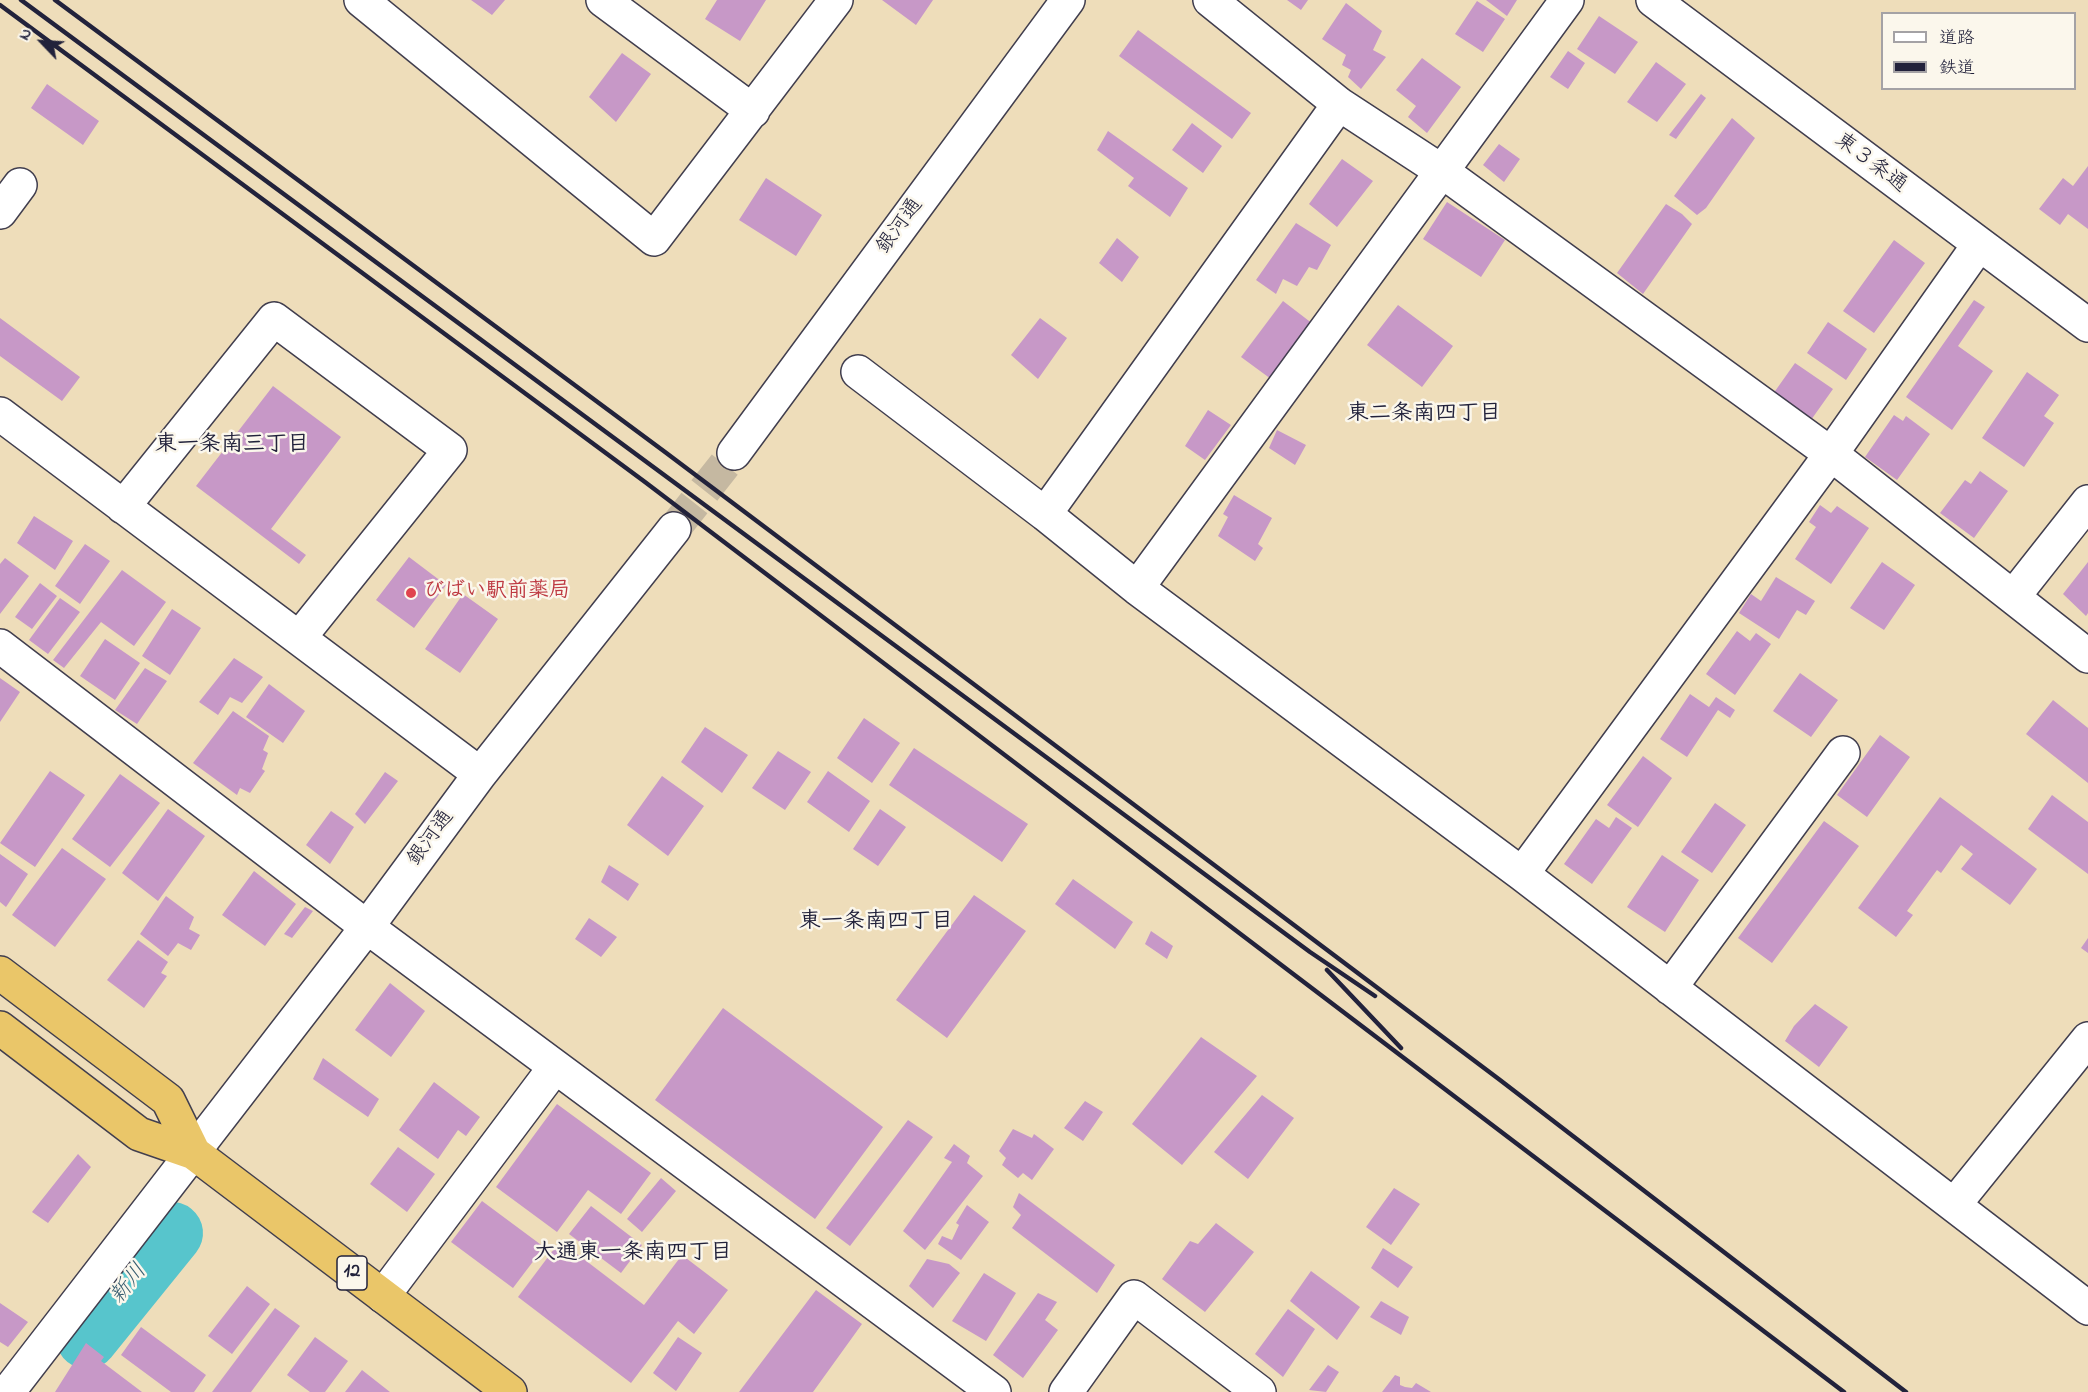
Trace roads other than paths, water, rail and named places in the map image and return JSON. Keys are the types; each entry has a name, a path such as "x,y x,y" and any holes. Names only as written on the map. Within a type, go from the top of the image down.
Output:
{"highway":[{"name":"12","path":"0,973 168,1100 194,1153"},
{"name":"12","path":"0,1028 140,1134 194,1153 510,1392"}],"street":[{"path":"361,0 654,239 836,0"},
{"path":"603,0 753,111"},
{"name":"銀河通","path":"734,453 1068,0"},
{"path":"1210,0 1339,104 1443,172 1831,454 2088,656"},
{"path":"1137,588 1567,0"},
{"name":"東３条通","path":"1653,0 1978,246 2088,325"},
{"path":"1045,514 1339,104"},
{"path":"0,212 20,185"},
{"path":"1522,874 1831,454 1978,246"},
{"path":"123,507 274,319 450,450 299,638"},
{"path":"858,372 1045,514 1137,588 1522,874 2088,1308"},
{"path":"0,414 480,774"},
{"path":"2013,597 2088,501"},
{"name":"銀河通","path":"8,1392 367,927 480,774 674,529"},
{"path":"0,646 367,927 994,1392"},
{"path":"1671,988 1843,753"},
{"path":"1954,1205 2088,1040"},
{"path":"383,1296 555,1067"},
{"path":"1066,1392 1134,1297 1259,1392"}],"waterway":[{"name":"新川","path":"87,1338 172,1233"}],"tunnel":[{"path":"674,529 734,453"}],"railway":[{"path":"21,0 1310,952 1375,996"},
{"path":"55,0 665,452 1500,1080 1906,1392"},
{"path":"0,5 645,482 1844,1392"},
{"path":"1327,970 1401,1048"}],"place":[{"name":"びばい駅前薬局","path":"411,593"}],"district":[{"name":"東二条南四丁目","path":"1424,415"},
{"name":"東一条南三丁目","path":"232,446"},
{"name":"東一条南四丁目","path":"876,923"},
{"name":"大通東一条南四丁目","path":"633,1254"}]}
